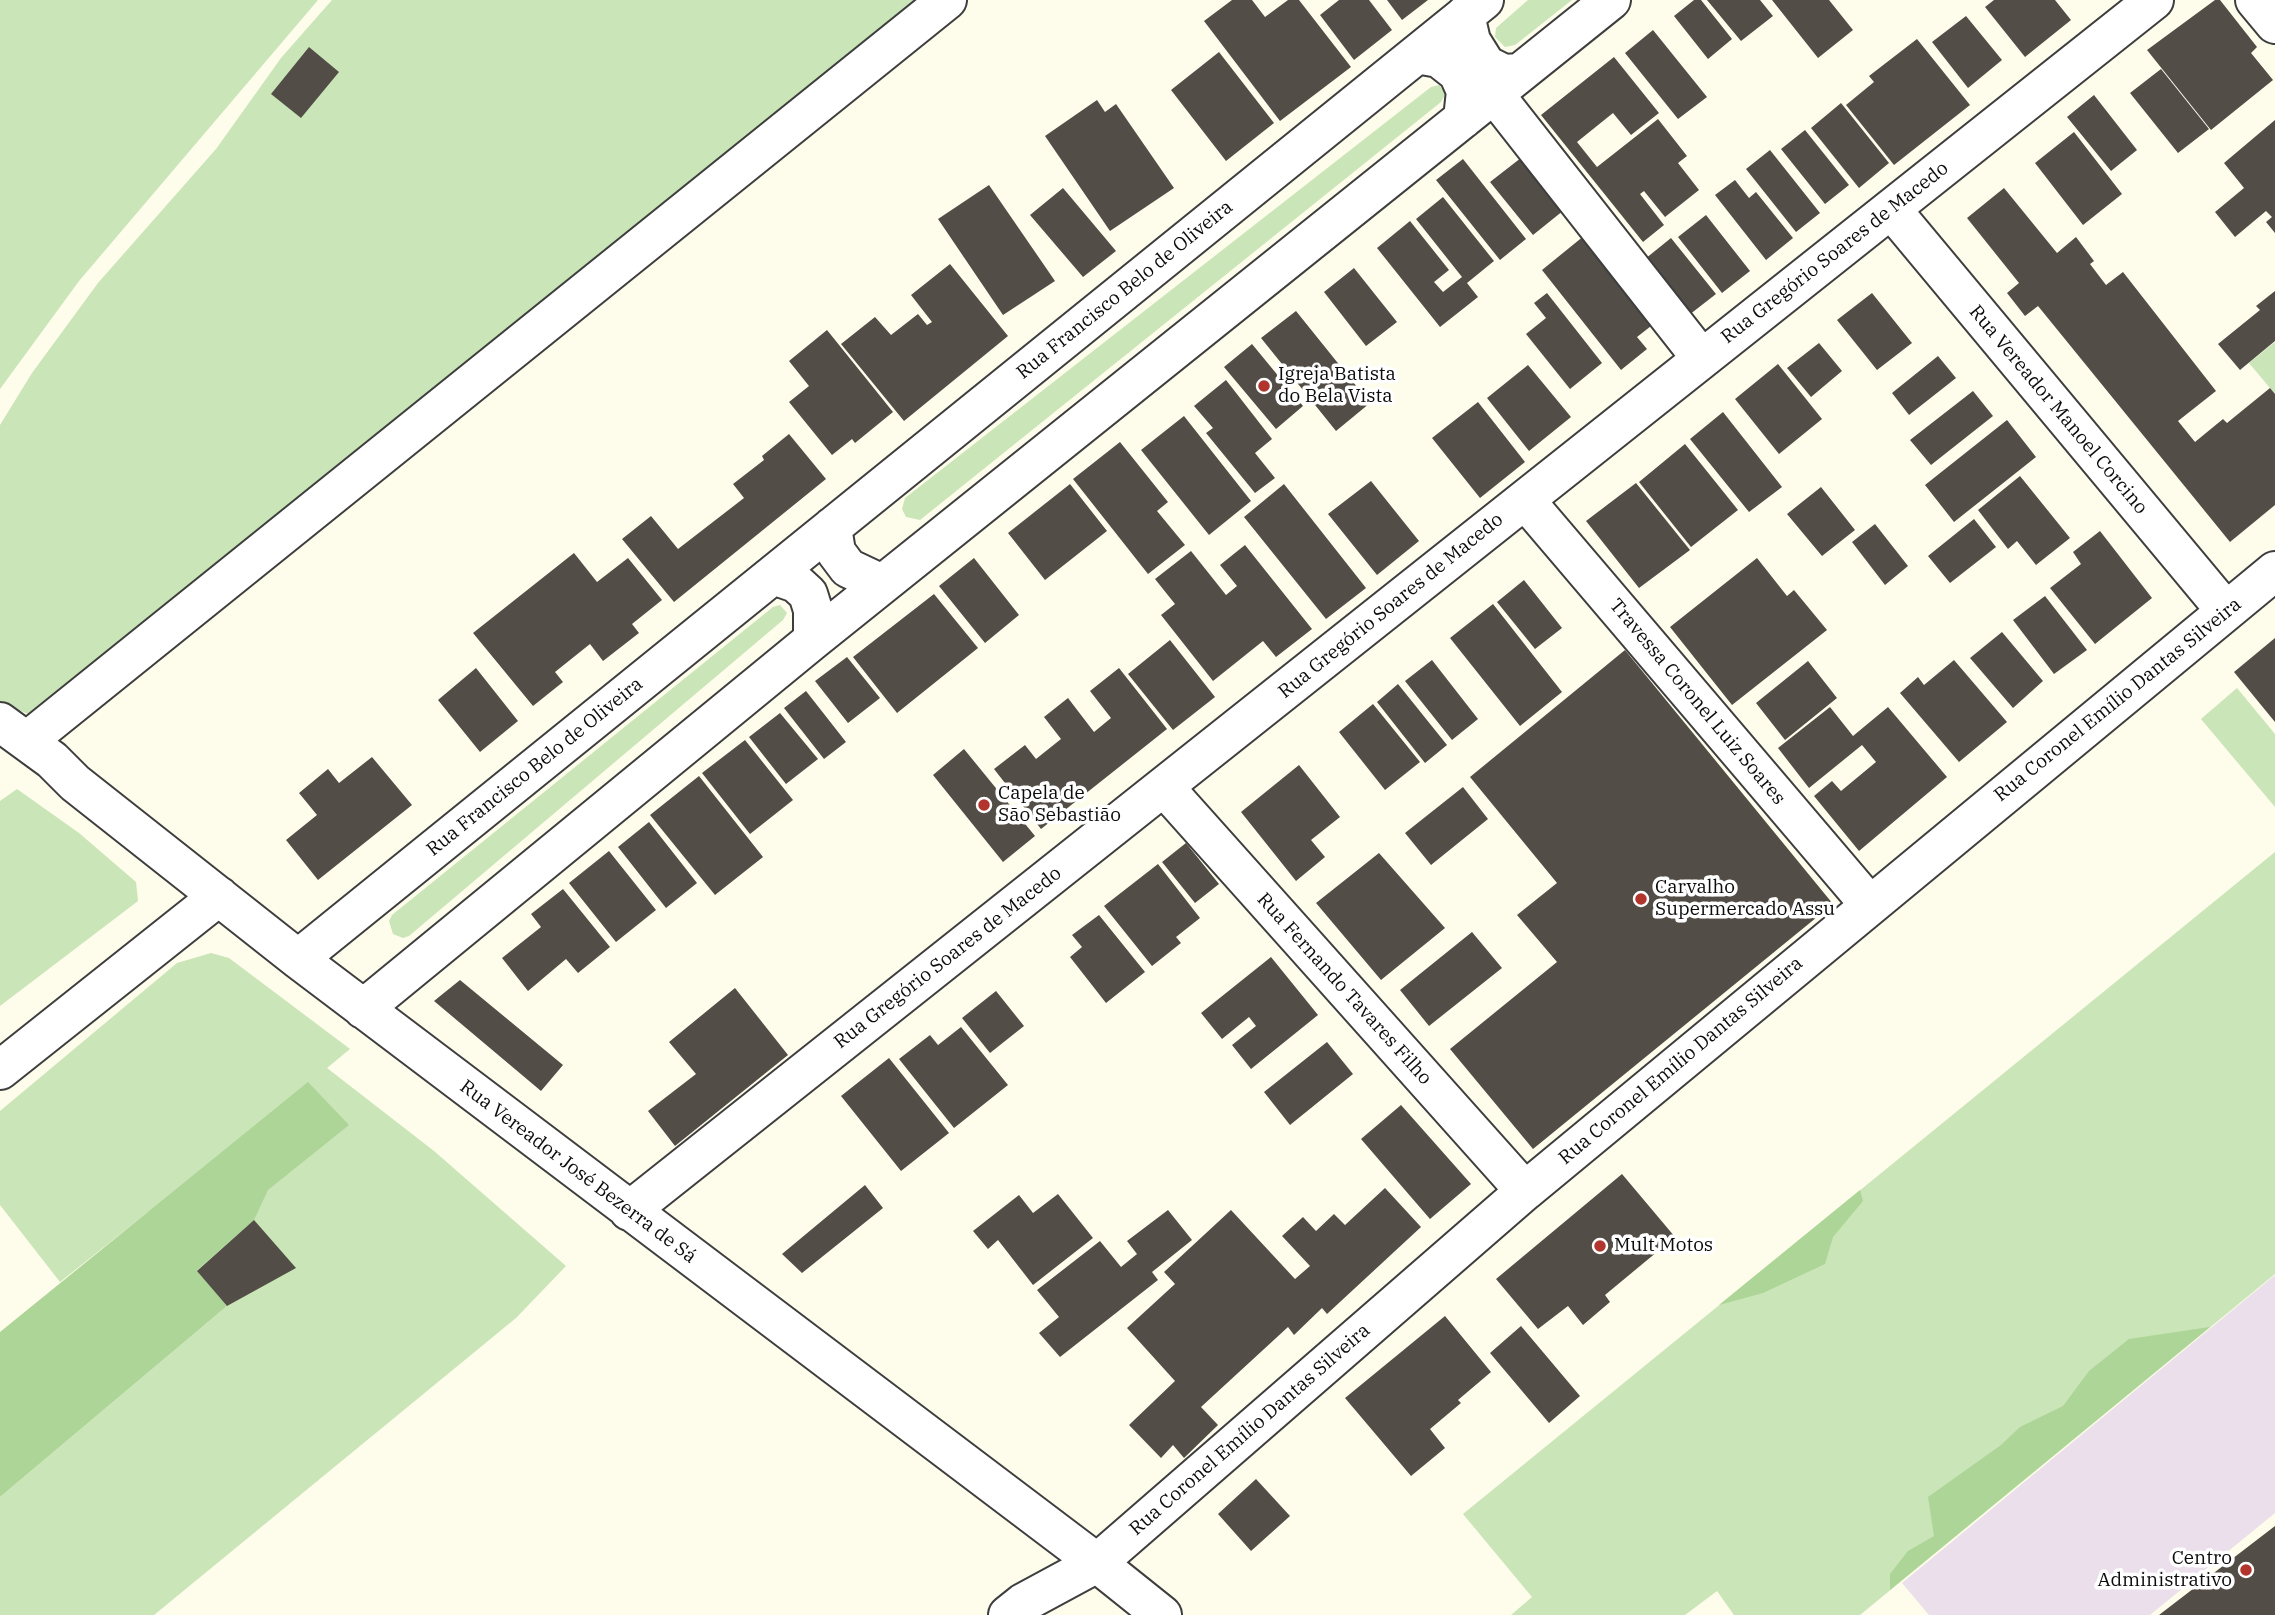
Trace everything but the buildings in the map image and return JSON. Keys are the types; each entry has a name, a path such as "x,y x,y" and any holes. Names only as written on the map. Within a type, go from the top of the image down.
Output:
{"street":[{"path":"14,732 947,0"},
{"path":"363,1009 882,584 1611,0"},
{"name":"Rua Gregório Soares de Macedo","path":"629,1211 2154,0"},
{"path":"2255,0 2275,24"},
{"name":"Rua Francisco Belo de Oliveira","path":"1477,4 1471,41 1486,65 1504,74 1507,83"},
{"name":"Rua Francisco Belo de Oliveira","path":"298,959 1477,4"},
{"path":"1417,54 1438,58 1458,73 1466,91 1463,118"},
{"path":"1507,83 1702,359"},
{"name":"Rua Vereador Manoel Corcino","path":"1891,209 2226,611"},
{"name":"Travessa Coronel Luiz Soares","path":"1525,500 1868,904"},
{"path":"832,527 836,552 848,568 882,584"},
{"name":"Rua Coronel Emílio Dantas Silveira","path":"1008,1615 1023,1603 1097,1563 1525,1191 1868,904 2275,572"},
{"path":"773,575 796,583 808,594 813,610 813,640"},
{"name":"Rua Vereador José Bezerra de Sá","path":"14,732 363,1009 1097,1563 1162,1615"},
{"name":"Rua Fernando Tavares Filho","path":"1164,787 1525,1191"},
{"path":"0,1070 219,896"}],"shaded area":[{"path":"2275,1275 2275,1513 2150,1615 1929,1615 1902,1583"}],"green space":[{"path":"0,0 318,0 79,281 0,389"},
{"path":"332,0 929,0 66,732 0,701 0,425 32,373 98,283 216,149 281,58"},
{"path":"1528,0 1572,0 1515,45 1505,47 1495,37 1496,28"},
{"path":"1439,85 1446,93 1441,102 920,520 906,517 902,509 905,498 1431,87"},
{"path":"2275,342 2275,394 2249,363"},
{"path":"780,605 787,613 783,620 409,936 403,938 393,934 389,921 392,915 773,607"},
{"path":"2237,688 2275,734 2275,807 2201,719"},
{"path":"17,789 79,833 136,882 138,901 0,1006 0,801"},
{"path":"2275,852 2275,1274 1860,1615 1734,1615 1717,1591 1685,1615 1511,1615 1532,1597 1463,1514"},
{"path":"211,953 229,958 350,1049 327,1068 434,1151 566,1266 516,1318 154,1615 0,1615 0,1497 227,1306 148,1212 60,1282 0,1205 0,1111 177,963"},
{"path":"308,1082 349,1125 268,1190 254,1220 197,1270 227,1306 0,1497 0,1332"},
{"path":"1860,1190 1863,1201 1833,1237 1825,1264 1763,1293 1719,1305"},
{"path":"2210,1327 1890,1590 1890,1574 1908,1551 1934,1536 1928,1497 2001,1445 2020,1427 2063,1406 2089,1371 2129,1339"}],"place":[{"name":"Igreja Batista do Bela Vista","path":"1264,386"},
{"name":"Capela de São Sebastião","path":"984,805"},
{"name":"Carvalho Supermercado Assu","path":"1641,899"},
{"name":"Mult Motos","path":"1600,1246"},
{"name":"Centro Administrativo","path":"2246,1570"}]}
